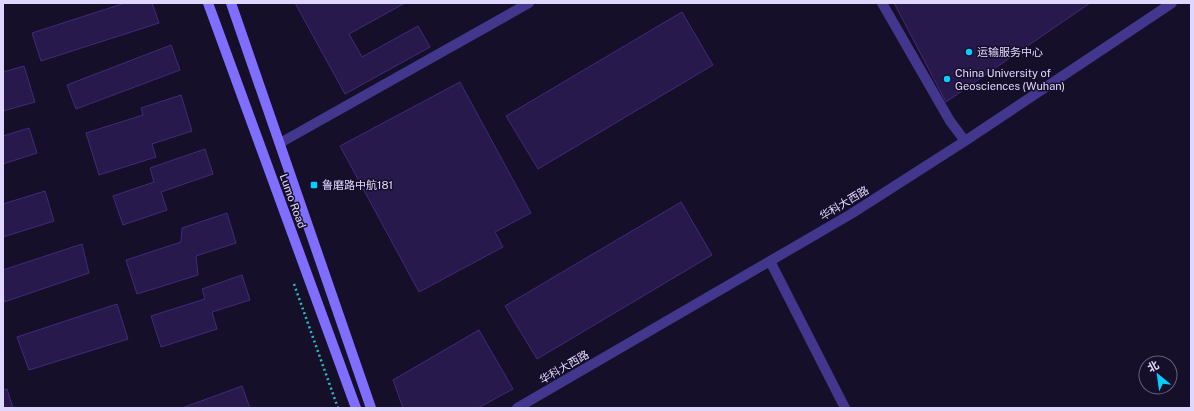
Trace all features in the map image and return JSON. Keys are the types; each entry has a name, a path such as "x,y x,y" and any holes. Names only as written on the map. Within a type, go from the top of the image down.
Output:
{"main road":[{"name":"Lumo Road","path":"208,3 356,408"},
{"name":"Lumo Road","path":"231,3 371,408"}],"street":[{"path":"280,143 529,3"},
{"path":"882,3 950,122 965,141"},
{"name":"华科大西路","path":"518,408 850,214 965,141 1172,3"},
{"path":"770,261 845,408"}],"building":[{"path":"125,3 152,3 159,23 41,61 32,33"},
{"path":"295,3 405,3 349,34 362,57 418,26 430,47 345,94"},
{"name":"运输服务中心","path":"894,3 1090,3 946,102"},
{"path":"682,12 713,65 538,169 506,116"},
{"path":"171,45 180,70 76,109 67,85"},
{"path":"24,66 35,102 3,111 3,72"},
{"path":"460,82 531,213 495,232 503,247 419,292 340,146"},
{"path":"181,95 192,131 152,144 156,157 99,175 86,133 143,115 141,108"},
{"path":"29,128 37,153 3,164 3,136"},
{"path":"205,149 213,174 161,192 167,210 123,225 113,196 154,182 150,168"},
{"path":"45,191 54,221 3,237 3,204"},
{"path":"681,202 712,255 537,359 505,306"},
{"path":"227,213 236,243 196,256 198,275 137,294 126,260 181,242 182,228"},
{"path":"82,244 89,273 4,302 3,270"},
{"path":"242,275 250,300 212,312 217,329 161,347 151,316 205,299 202,289"},
{"path":"117,304 128,339 29,370 17,337"},
{"path":"479,330 513,389 478,408 403,408 393,380"},
{"path":"242,386 250,408 182,408"},
{"path":"7,389 13,408 3,408 3,390"}],"place":[{"name":"运输服务中心","path":"969,52"},
{"name":"China University of Geosciences (Wuhan)","path":"947,79"},
{"name":"鲁磨路中航181","path":"314,185"}]}
